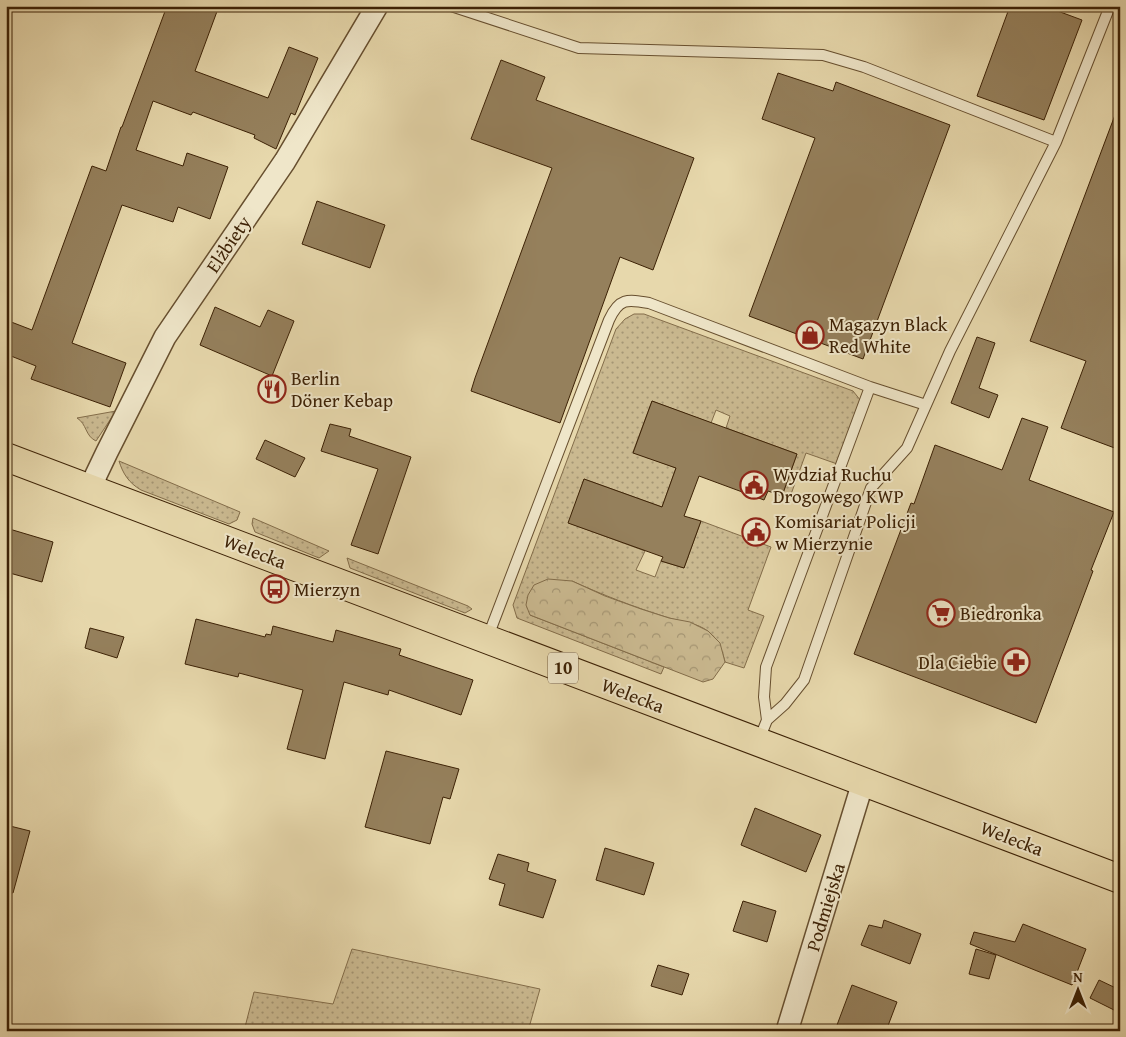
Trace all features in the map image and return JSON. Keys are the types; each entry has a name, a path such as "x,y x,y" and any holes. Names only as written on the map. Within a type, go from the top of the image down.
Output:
{"main road":[{"name":"Welecka","path":"6,457 487,640 762,731 864,782 1120,879"}],"street":[{"name":"Elżbiety","path":"92,489 96,475 107,452 165,337 285,161 378,6"},
{"name":"Podmiejska","path":"787,1031 864,782"}],"lane":[{"path":"451,6 579,48 823,55 864,67 1056,142"},
{"path":"762,731 804,680 871,488 907,448 950,351 1056,142 1110,6"},
{"path":"487,640 609,320 615,307 622,302 630,299 649,303 870,387 926,405"},
{"path":"762,731 766,667 870,387"}],"green space":[{"path":"634,314 644,314 853,391 861,401 840,465 806,453 790,497 782,496 797,454 726,428 730,416 716,410 711,423 652,401 633,452 676,468 662,507 584,479 569,523 645,551 636,570 655,577 661,561 684,568 701,521 771,547 748,610 764,616 744,668 725,662 718,642 704,629 694,624 671,619 630,605 572,581 530,615 664,667 661,674 517,618 513,605 616,329 625,319"},
{"path":"116,411 96,441 92,439 83,423 77,418"},
{"path":"119,461 240,512 237,520 229,524 141,490 127,478"},
{"path":"253,518 329,551 319,558 255,532 252,524"},
{"path":"347,558 472,609 465,613 350,568"},
{"path":"548,579 572,581 641,609 669,618 690,622 708,631 720,643 725,662 713,679 703,682 530,615 526,605 528,595 534,585"},
{"path":"352,949 540,989 528,1031 244,1031 254,992 333,1004"}],"building":[{"path":"167,6 219,6 195,71 268,98 289,47 318,58 295,115 291,113 276,149 254,138 255,135 193,112 191,115 153,101 136,150 183,166 187,153 228,167 210,219 178,207 173,222 122,205 72,343 126,363 110,407 31,379 36,366 6,354 6,320 32,330 92,166 106,171"},
{"path":"1010,6 1044,6 1082,20 1044,120 977,96"},
{"path":"501,60 545,77 536,100 694,158 653,270 620,257 560,423 471,391 552,168 471,139"},
{"path":"778,73 833,91 836,82 950,125 863,359 749,316 815,138 762,119"},
{"path":"1118,107 1120,108 1120,450 1061,428 1086,361 1030,341"},
{"path":"317,201 385,225 370,268 302,244"},
{"path":"215,307 260,327 268,310 294,321 272,376 200,345"},
{"path":"977,337 995,343 979,388 998,395 989,418 951,403"},
{"name":"Wydział Ruchu Drogowego KWP","path":"652,401 797,454 782,496 768,491 764,500 699,476 684,516 701,521 684,568 661,561 663,557 568,523 584,479 662,507 676,468 633,453"},
{"path":"1022,418 1048,427 1029,480 1114,512 1036,723 854,654 911,503 914,504 935,445 1002,470"},
{"path":"330,424 351,429 349,436 411,457 378,554 351,545 378,469 321,451"},
{"path":"265,440 305,458 295,477 256,459"},
{"path":"6,528 53,542 42,582 6,572"},
{"path":"196,619 265,637 266,634 271,635 273,626 333,642 336,630 401,649 399,655 473,680 461,715 389,690 388,695 344,682 325,759 287,749 303,690 239,673 238,677 185,664"},
{"path":"90,628 124,637 117,658 85,648"},
{"path":"386,751 459,769 450,799 443,797 430,844 365,827"},
{"path":"755,808 821,835 806,872 741,845"},
{"path":"6,825 30,831 13,893 6,892"},
{"path":"605,848 654,863 644,895 596,880"},
{"path":"498,854 529,863 527,871 556,880 543,918 499,905 505,884 489,879"},
{"path":"743,901 776,911 767,942 733,931"},
{"path":"884,920 921,934 910,964 861,945 869,925 882,928"},
{"path":"1023,924 1086,949 1072,985 970,944 974,932 1015,942"},
{"path":"976,949 996,955 989,979 969,974"},
{"path":"658,965 689,974 682,995 651,986"},
{"path":"1099,980 1120,990 1120,1013 1090,998"},
{"path":"852,985 897,1002 886,1031 854,1031 837,1025"}],"place":[{"name":"Magazyn Black Red White","path":"810,335"},
{"name":"Berlin Döner Kebap","path":"272,389"},
{"name":"Wydział Ruchu Drogowego KWP","path":"754,485"},
{"name":"Komisariat Policji w Mierzynie","path":"756,532"},
{"name":"Mierzyn","path":"275,589"},
{"name":"Biedronka","path":"941,613"},
{"name":"Dla Ciebie","path":"1016,662"}]}
